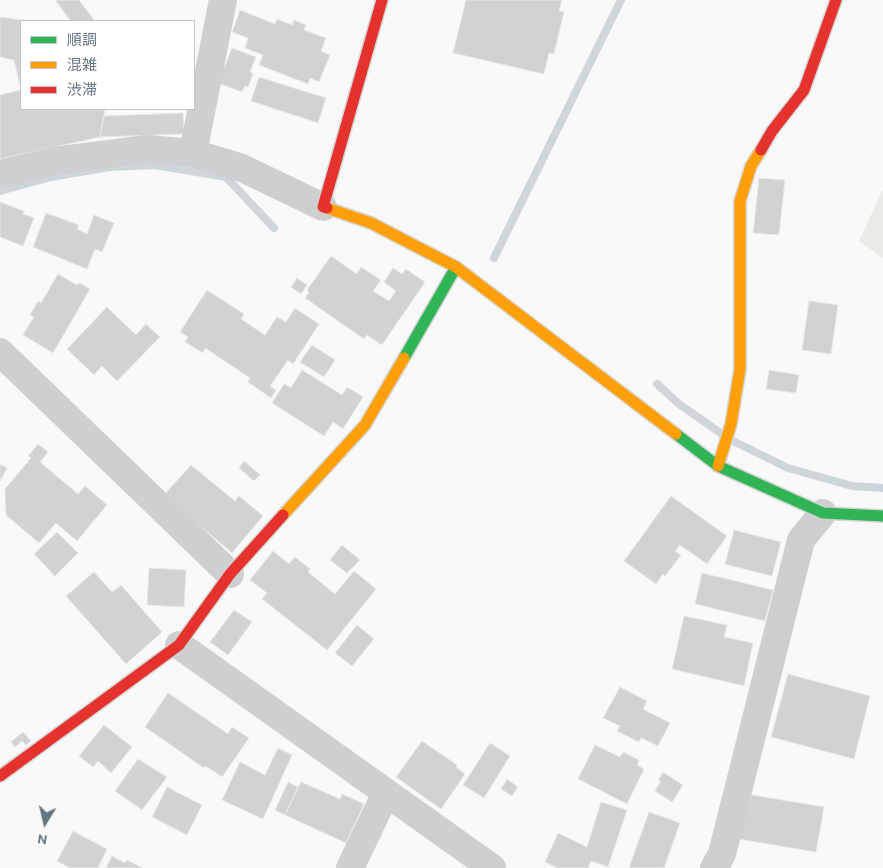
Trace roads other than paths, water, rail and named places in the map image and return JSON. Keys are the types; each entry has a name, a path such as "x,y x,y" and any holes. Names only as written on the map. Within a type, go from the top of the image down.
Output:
{"street":[{"path":"192,153 223,0"},
{"path":"324,207 382,0"},
{"path":"718,466 731,424 740,368 740,201 751,166 772,131 804,90 836,0"},
{"path":"0,174 54,161 147,149 192,153 242,168 324,207 371,223 456,267 718,466 822,513 883,516"},
{"path":"0,776 179,645 230,574 365,425 456,267"},
{"path":"0,352 230,574"},
{"path":"714,868 722,854 801,540 822,513"},
{"path":"179,645 492,868"},
{"path":"350,868 386,793"}],"waterway":[{"path":"494,258 621,0"},
{"path":"0,191 51,177 110,167 155,165 226,177 274,228"},
{"path":"657,384 679,404 722,434"},
{"path":"731,440 788,468 852,486 883,488"}]}
